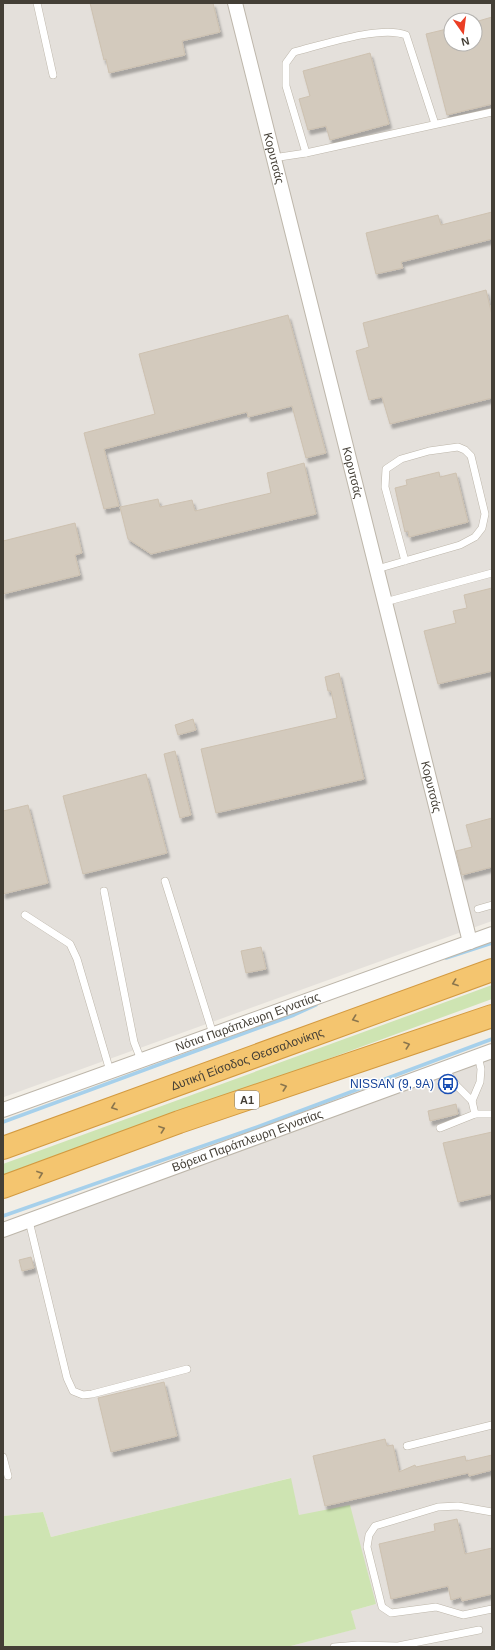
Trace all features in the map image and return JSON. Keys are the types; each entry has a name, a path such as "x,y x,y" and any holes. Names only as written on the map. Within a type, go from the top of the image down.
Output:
{"highway":[{"name":"Δυτική Είσοδος Θεσσαλονίκης","path":"3,1148 492,970"},
{"name":"Α1","path":"3,1188 187,1120 492,1016"}],"street":[{"name":"Κορυτσάς","path":"235,3 470,942"},
{"name":"Νότια Παράπλευρη Εγνατίας","path":"3,1110 492,934"},
{"name":"Βόρεια Παράπλευρη Εγνατίας","path":"3,1230 492,1051"}],"lane":[{"path":"37,3 53,75"},
{"path":"306,153 286,86 286,63 294,52 377,32 398,32 406,35 435,124"},
{"path":"274,158 306,153 492,112"},
{"path":"377,569 460,545 475,536 482,528 485,514 471,456 465,450 458,447 429,451 401,459 386,468 385,487 405,560"},
{"path":"385,602 492,573"},
{"path":"165,882 213,1034"},
{"path":"104,891 134,1042 141,1060"},
{"path":"478,909 492,905"},
{"path":"25,915 70,944 77,959 110,1071"},
{"path":"472,1101 480,1082 481,1069 478,1056"},
{"path":"444,1068 457,1086 472,1101 475,1114"},
{"path":"440,1128 475,1114 492,1114"},
{"path":"29,1221 67,1378 73,1391 83,1395 92,1394 187,1370"},
{"path":"406,1446 492,1425"},
{"path":"3,1457 8,1476"},
{"path":"492,1512 458,1506 438,1507 375,1526 369,1535 367,1547 382,1607 391,1613 436,1607 462,1615 492,1609"},
{"path":"334,1647 358,1645 398,1646 479,1630"}],"shaded area":[{"path":"3,3 492,3 492,921 4,1097"},
{"path":"492,1059 492,1647 287,1647 355,1629 351,1611 376,1604 299,1515 290,1478 51,1537 43,1512 3,1516 3,1235"}],"green space":[{"path":"492,985 492,999 3,1178 3,1164"},
{"path":"291,1478 299,1515 350,1505 376,1604 351,1611 356,1629 287,1647 3,1647 3,1516 43,1512 51,1537"}],"building":[{"path":"90,3 213,3 220,32 182,41 185,55 109,73 106,59 104,60"},
{"path":"492,17 492,104 447,115 426,34 443,30 443,52 483,52 483,20"},
{"path":"370,53 389,124 330,140 326,126 308,130 299,99 310,96 303,71"},
{"path":"492,212 492,239 401,262 403,268 376,274 366,233 438,215 441,225"},
{"path":"486,290 492,315 492,398 390,424 382,397 369,400 356,351 369,347 363,323"},
{"path":"288,315 326,453 306,458 292,406 248,417 247,412 104,449 119,506 104,509 84,433 155,414 139,354"},
{"path":"304,463 316,514 151,554 128,539 120,507 158,499 160,507 192,500 195,511 271,493 267,473"},
{"path":"439,472 440,477 456,473 468,522 409,537 408,531 405,532 395,488 407,485 406,480"},
{"path":"75,523 82,553 75,555 80,575 3,594 3,541"},
{"path":"492,588 492,671 438,684 424,631 456,623 453,611 467,608 464,595"},
{"path":"339,673 364,779 216,813 201,749 337,718 331,691 328,691 325,677"},
{"path":"193,719 196,730 178,735 175,725"},
{"path":"175,751 191,815 180,818 164,754"},
{"path":"146,774 167,853 83,874 63,796"},
{"path":"28,805 48,883 3,894 3,811"},
{"path":"492,818 492,867 462,875 456,851 472,847 466,825"},
{"path":"261,947 266,969 246,973 241,951"},
{"path":"456,1104 458,1114 430,1121 428,1111"},
{"path":"492,1132 492,1194 458,1202 443,1143"},
{"path":"31,1257 34,1268 22,1271 19,1260"},
{"path":"164,1382 177,1436 111,1452 98,1398"},
{"path":"385,1439 387,1446 393,1445 399,1472 415,1465 416,1467 465,1456 466,1461 492,1455 492,1470 469,1476 468,1473 325,1506 313,1456"},
{"path":"457,1519 465,1554 492,1548 492,1594 462,1601 461,1597 451,1600 448,1586 391,1599 379,1544 435,1531 434,1524"}],"waterway":[{"path":"446,958 492,943"},
{"path":"3,1122 294,1015 316,1005"},
{"path":"3,1216 260,1126 492,1039"}],"place":[{"name":"NISSAN (9, 9Α)","path":"448,1084"}]}
